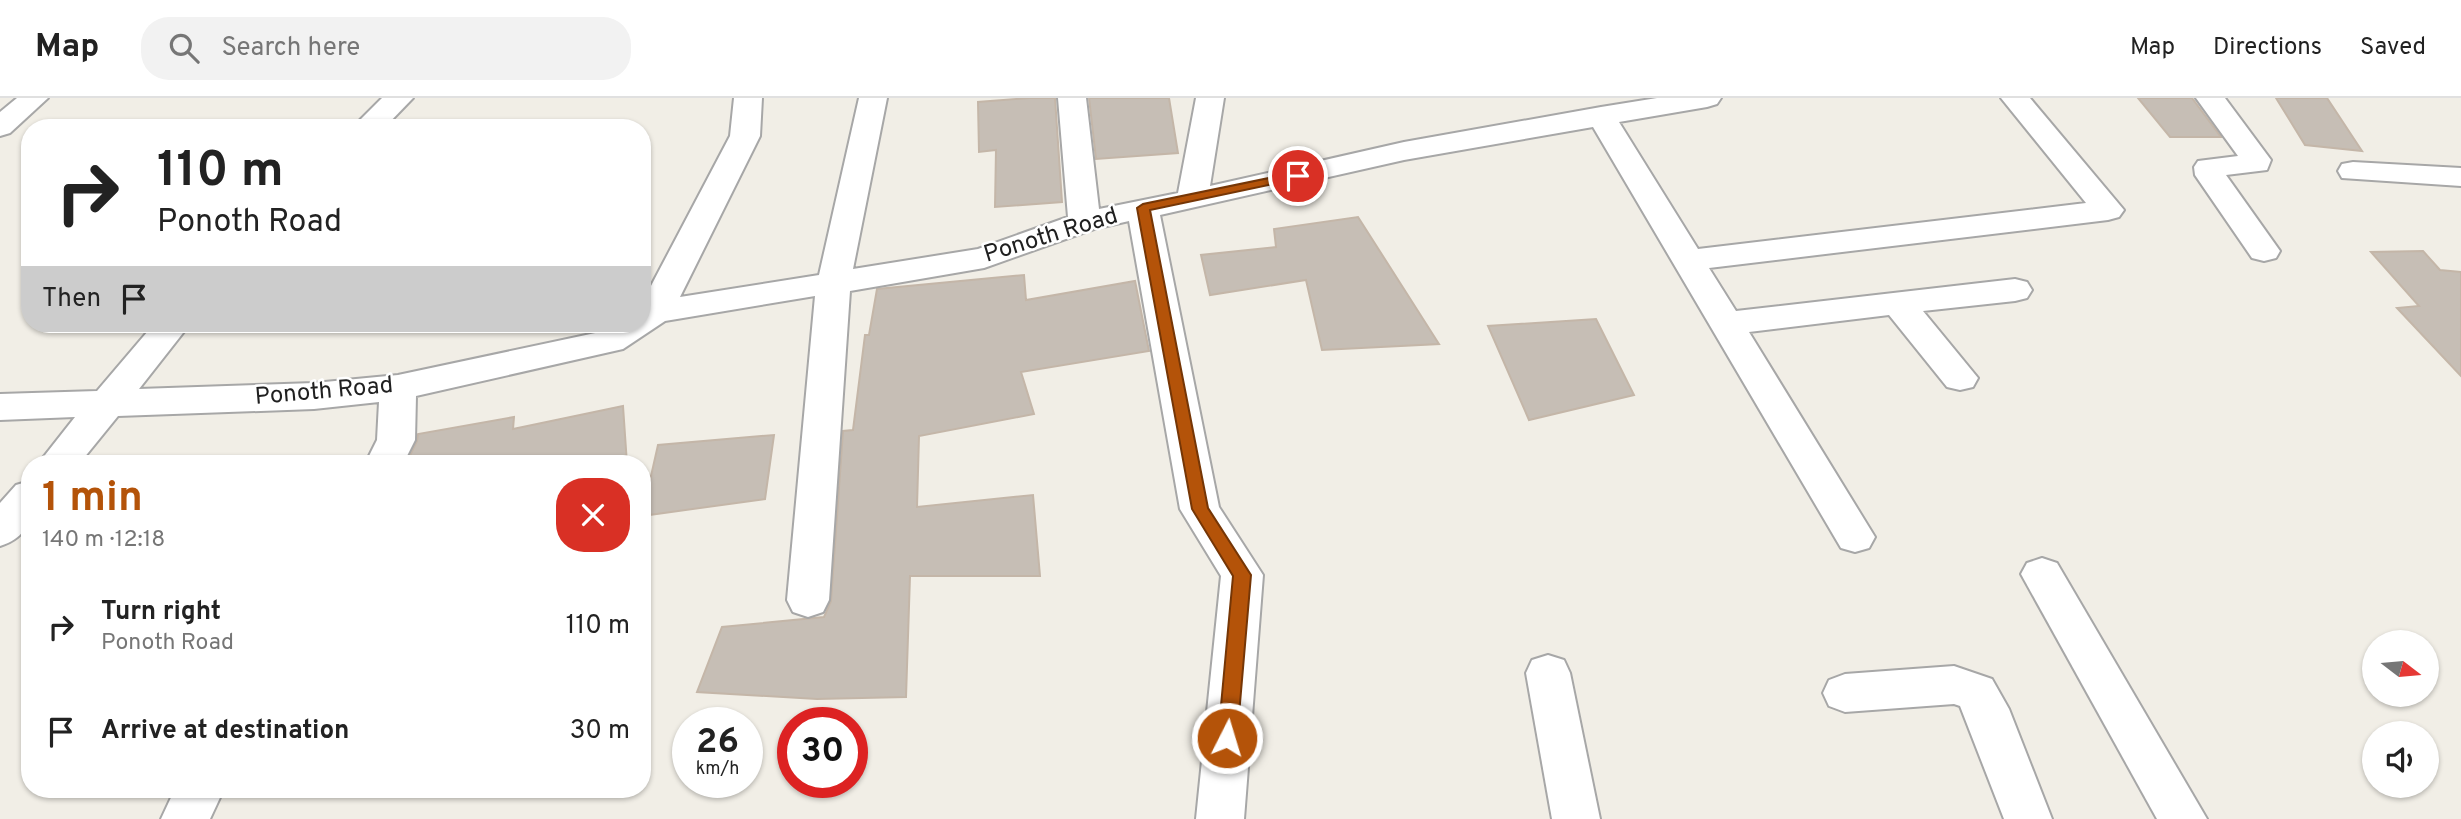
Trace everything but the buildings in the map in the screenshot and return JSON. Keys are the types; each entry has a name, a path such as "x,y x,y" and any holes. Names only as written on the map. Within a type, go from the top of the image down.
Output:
{"street":[{"path":"0,127 34,98"},
{"path":"376,119 399,98"},
{"path":"651,308 745,136 748,98"},
{"path":"808,600 833,285 873,98"},
{"path":"1072,98 1084,222"},
{"path":"1192,200 1210,98"},
{"name":"Ponoth Road","path":"651,318 985,258 1084,222 1404,151 1707,98"},
{"path":"1688,260 2108,210 2015,98"},
{"path":"2210,98 2256,160 2256,164 2248,167 2209,167 2210,175 2264,251"},
{"path":"1601,116 1855,537"},
{"path":"2353,171 2461,177"},
{"path":"1143,208 1200,509 1242,575 1220,819"},
{"path":"1726,323 2015,290"},
{"path":"1898,304 1960,378"},
{"path":"64,455 166,333"},
{"name":"Ponoth Road","path":"0,407 314,397 398,387 611,341 623,333"},
{"path":"388,455 396,440 398,387"},
{"path":"0,531 21,506"},
{"path":"2042,574 2183,819"},
{"path":"1548,673 1576,819"},
{"path":"1845,693 1954,685 1976,692 1986,709 2028,819"},
{"path":"185,819 196,798"}],"route":[{"path":"1227,738 1242,575 1200,509 1143,208 1298,176"}]}
